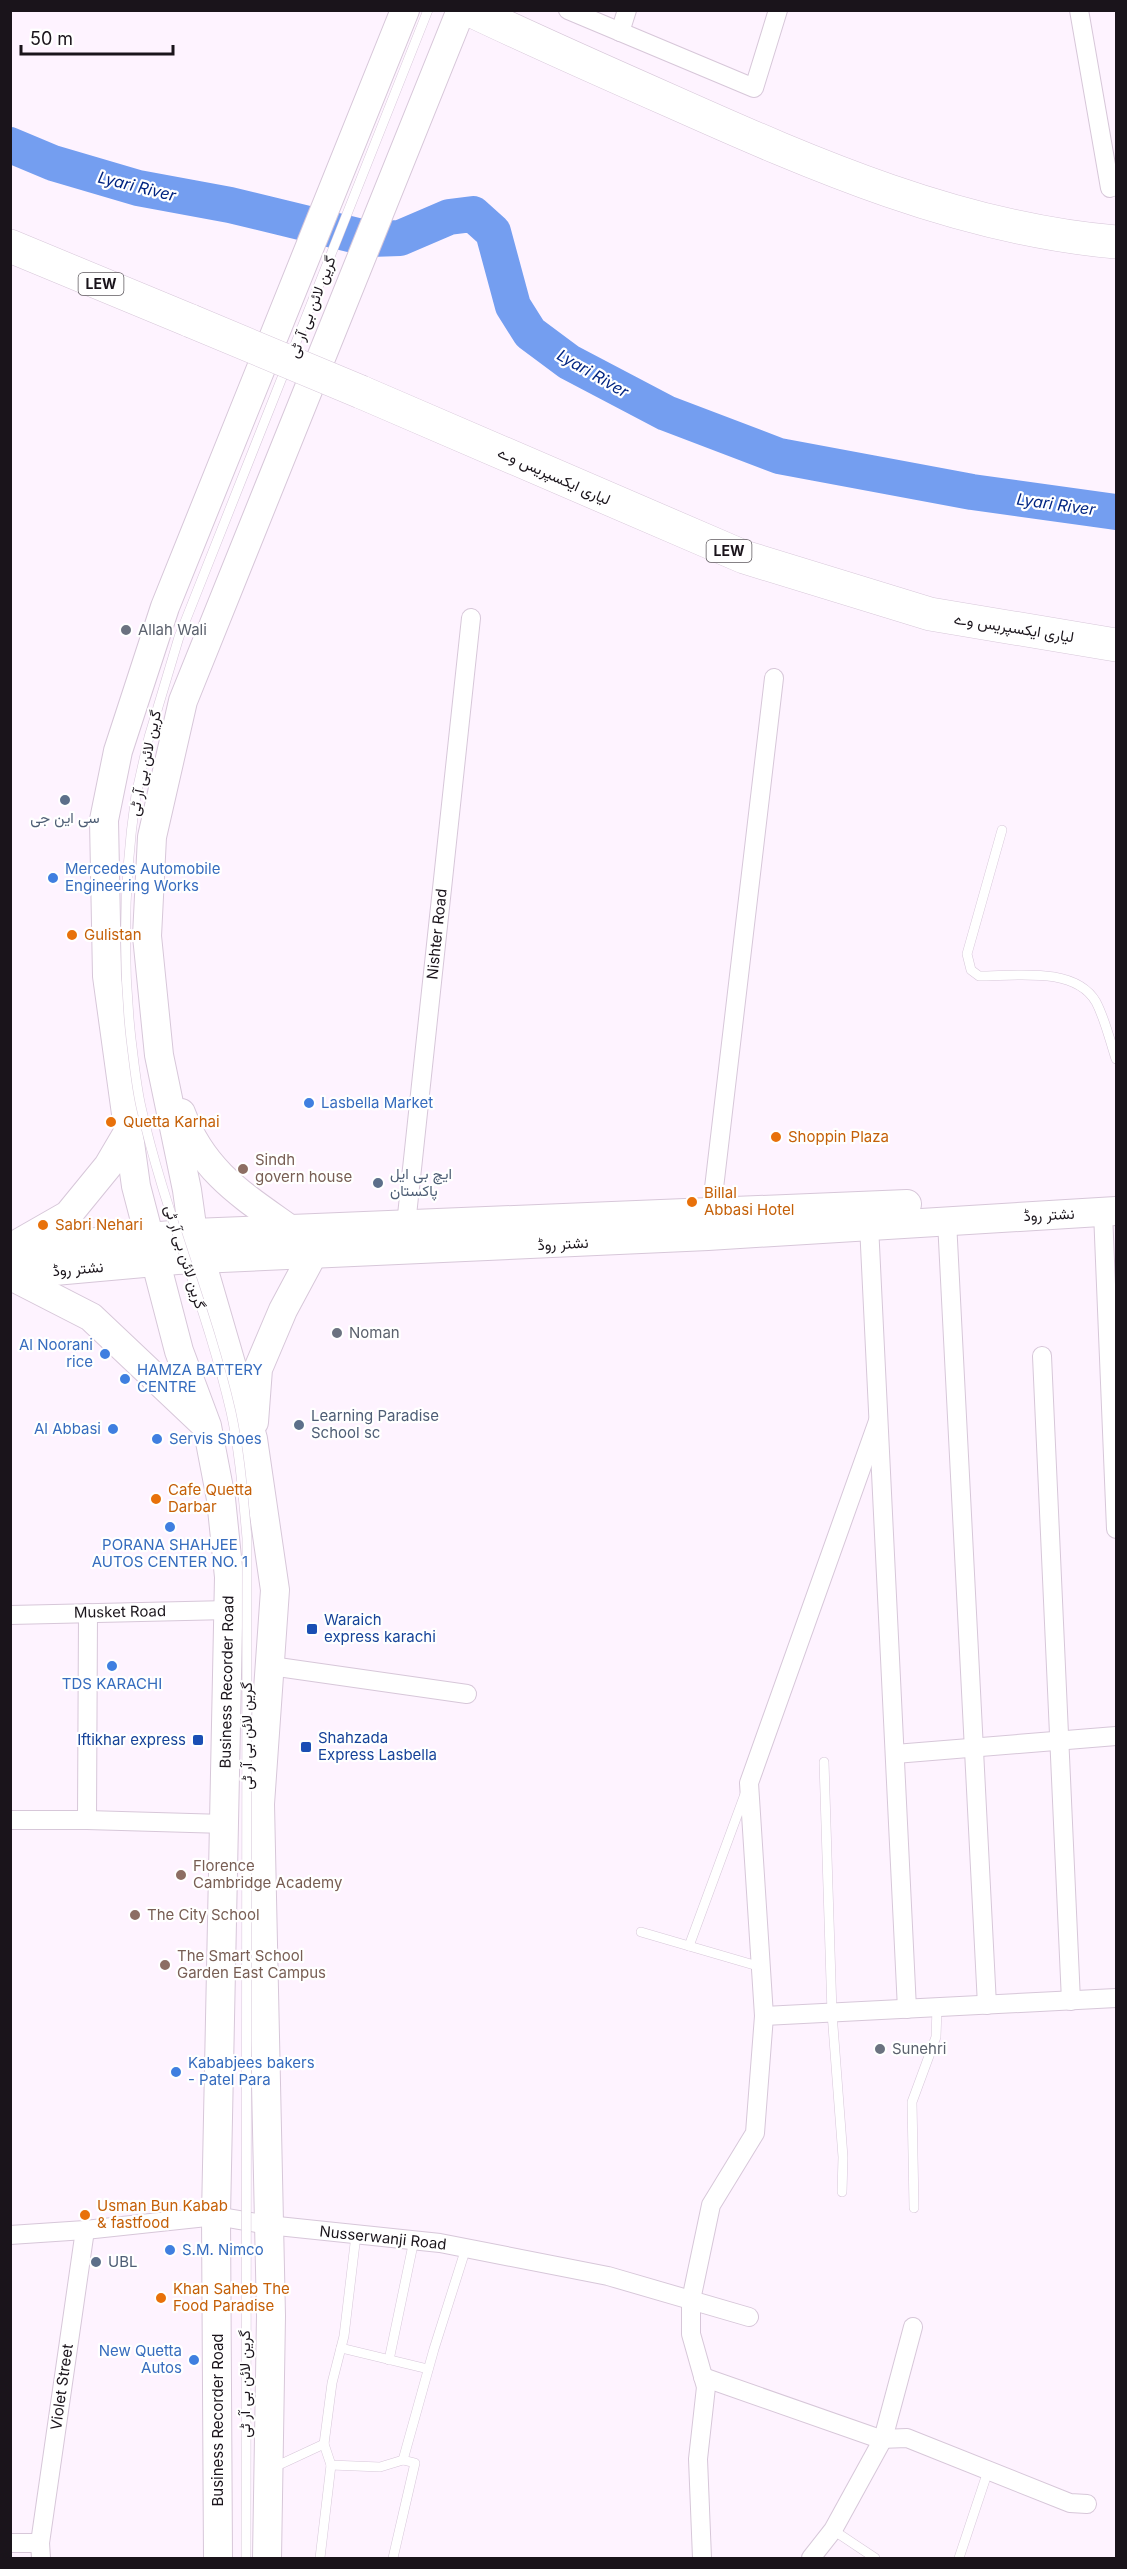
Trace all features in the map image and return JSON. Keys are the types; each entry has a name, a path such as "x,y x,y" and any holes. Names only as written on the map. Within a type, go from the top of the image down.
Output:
{"highway":[{"path":"472,13 770,146 943,209 1073,238 1116,242"},
{"name":"لیاری ایکسپریس وے","path":"10,246 361,392 744,557 930,614 1116,645"}],"main road":[{"name":"Business Recorder Road","path":"219,2559 216,2216 229,1576 221,1499 207,1426 179,1351 136,1186 107,976 104,820 118,751 165,607 405,10"},
{"path":"267,2559 271,2316 260,1804 271,1666 274,1590 253,1439 196,1246 187,1190 159,1055 147,936 152,837 183,701 212,624 472,13"},
{"path":"159,1055 186,1126 214,1171 291,1230"},
{"path":"10,1249 68,1215 108,1166 128,1132"},
{"name":"نشتر روڈ","path":"710,1224 869,1225 947,1221 1112,1206"},
{"name":"نشتر روڈ","path":"10,1276 153,1250 196,1246 291,1230 405,1238 1112,1206"},
{"name":"نشتر روڈ","path":"196,1246 313,1254 405,1238"},
{"name":"نشتر روڈ","path":"10,1249 153,1250"},
{"path":"253,1439 258,1369 283,1310 313,1254"},
{"path":"10,1276 91,1317 207,1426"}],"street":[{"path":"568,10 754,88 778,10"},
{"path":"620,32 627,10"},
{"path":"1079,10 1110,188"},
{"name":"Nishter Road","path":"405,1238 471,618"},
{"path":"710,1224 774,678"},
{"path":"1112,1206 1116,1529"},
{"path":"947,1221 987,2005"},
{"path":"869,1225 907,2009"},
{"path":"1042,1356 1071,2001"},
{"path":"702,2559 698,2459 706,2387 691,2334 691,2300 711,2205 755,2133 764,2016 749,1783 878,1421"},
{"name":"Musket Road","path":"10,1615 229,1610"},
{"path":"87,1820 88,1613"},
{"path":"271,1666 467,1694"},
{"path":"895,1754 1116,1736"},
{"path":"10,1821 87,1820 225,1824"},
{"path":"764,2016 1116,1998"},
{"name":"Nusserwanji Road","path":"10,2235 85,2230 216,2216 268,2225 466,2248 608,2276 748,2317"},
{"name":"Violet Street","path":"41,2551 85,2230"},
{"path":"812,2559 833,2530 883,2439 913,2327"},
{"path":"703,2377 883,2439 907,2438 1070,2503 1087,2504"},
{"path":"10,2543 41,2551"}],"lane":[{"name":"گرین لائن بی آر ٹی","path":"246,2559 247,1538 240,1466 231,1412 140,1104 125,975 126,877 136,795 146,748 172,656 428,10"},
{"path":"1002,830 967,954 971,970 980,976 1062,977 1077,982 1096,1002 1116,1059"},
{"path":"824,1762 832,2013 843,2157 843,2192"},
{"path":"688,1946 749,1783"},
{"path":"641,1932 760,1967"},
{"path":"914,2208 912,2102 936,2037 937,2007"},
{"path":"320,2559 331,2465 324,2444 332,2383 341,2348 356,2235"},
{"path":"390,2360 414,2241"},
{"path":"403,2460 428,2369 466,2248"},
{"path":"341,2348 428,2369"},
{"path":"281,2464 324,2444"},
{"path":"331,2465 380,2467 403,2460 415,2463 393,2559"},
{"path":"959,2559 988,2471"},
{"path":"833,2530 875,2559"}],"waterway":[{"name":"Lyari River","path":"10,145 53,163 138,188 230,205 370,239 400,238 449,217 473,214 493,232 513,306 530,333 569,362 666,413 779,456 972,492 1116,512"}],"place":[{"name":"Allah Wali","path":"126,630"},
{"name":"سی این جی","path":"65,800"},
{"name":"Mercedes Automobile Engineering Works","path":"53,878"},
{"name":"Gulistan","path":"72,935"},
{"name":"Lasbella Market","path":"309,1103"},
{"name":"Quetta Karhai","path":"111,1122"},
{"name":"Shoppin Plaza","path":"776,1137"},
{"name":"Sindh govern house","path":"243,1169"},
{"name":"ایچ بی ایل پاکستان","path":"378,1183"},
{"name":"Billal Abbasi Hotel","path":"692,1202"},
{"name":"Sabri Nehari","path":"43,1225"},
{"name":"Noman","path":"337,1333"},
{"name":"Al Noorani rice","path":"105,1354"},
{"name":"HAMZA BATTERY CENTRE","path":"125,1379"},
{"name":"Learning Paradise School sc","path":"299,1425"},
{"name":"Al Abbasi","path":"113,1429"},
{"name":"Servis Shoes","path":"157,1439"},
{"name":"Cafe Quetta Darbar","path":"156,1499"},
{"name":"PORANA SHAHJEE AUTOS CENTER NO. 1","path":"170,1527"},
{"name":"Waraich express karachi","path":"312,1629"},
{"name":"TDS KARACHI","path":"112,1666"},
{"name":"Iftikhar express","path":"198,1740"},
{"name":"Shahzada Express Lasbella","path":"306,1747"},
{"name":"Florence Cambridge Academy","path":"181,1875"},
{"name":"The City School","path":"135,1915"},
{"name":"The Smart School Garden East Campus","path":"165,1965"},
{"name":"Sunehri","path":"880,2049"},
{"name":"Kababjees bakers - Patel Para","path":"176,2072"},
{"name":"Usman Bun Kabab & fastfood","path":"85,2215"},
{"name":"S.M. Nimco","path":"170,2250"},
{"name":"UBL","path":"96,2262"},
{"name":"Khan Saheb The Food Paradise","path":"161,2298"},
{"name":"New Quetta Autos","path":"194,2360"}]}
